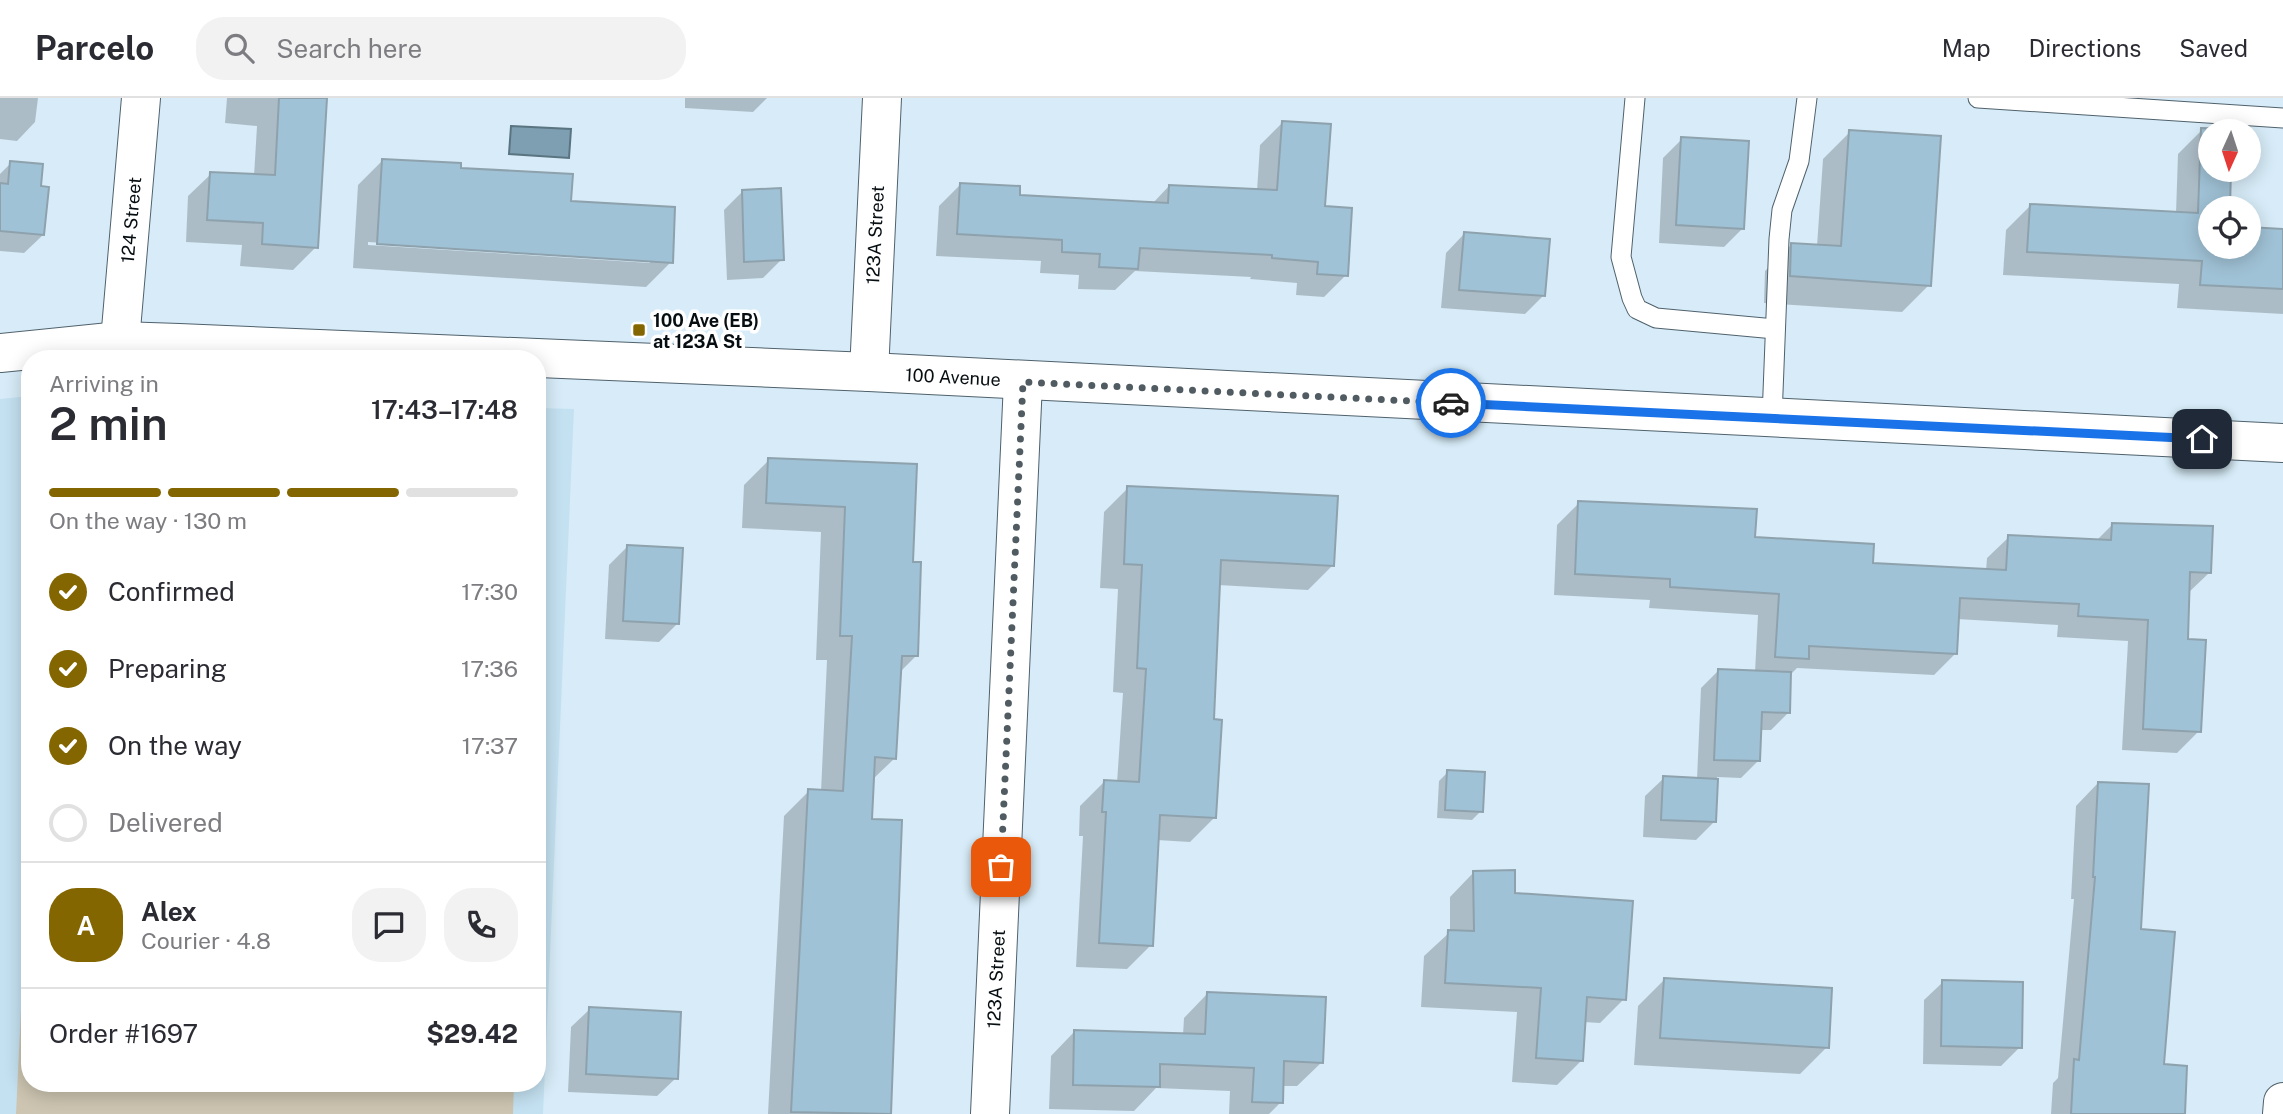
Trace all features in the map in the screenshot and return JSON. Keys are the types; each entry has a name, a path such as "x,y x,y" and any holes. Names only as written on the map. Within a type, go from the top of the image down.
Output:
{"street":[{"name":"124 Street","path":"120,341 141,98"},
{"name":"123A Street","path":"869,372 882,98"},
{"name":"100 Avenue","path":"30,350 120,341 337,350"},
{"name":"100 Avenue","path":"0,353 21,351"},
{"name":"100 Avenue","path":"546,359 869,372 1023,382 2283,443"},
{"name":"123A Street","path":"990,1114 1023,382"},
{"path":"2282,1114 2283,1102"}],"lane":[{"path":"1635,98 1621,257 1637,309 1656,318 1775,329"},
{"path":"1772,418 1782,210 1798,161 1807,98"},
{"path":"1978,98 2283,118"}],"shaded area":[{"path":"511,126 571,129 569,158 509,154"},
{"path":"21,397 21,1092 544,1092 543,1114 0,1114 0,399"},
{"path":"546,408 574,409 546,1046"},
{"path":"21,1009 21,1092 514,1092 513,1114 16,1114"}],"building":[{"path":"279,98 327,98 318,248 262,244 263,223 207,220 210,172 275,175"},
{"path":"1282,121 1331,124 1325,206 1352,208 1348,276 1317,274 1318,262 1272,258 1272,255 1140,248 1138,269 1099,267 1100,254 1062,252 1062,240 957,234 960,183 1020,186 1020,195 1168,203 1169,185 1277,190"},
{"path":"1849,130 1941,136 1931,286 1790,276 1791,243 1841,246"},
{"path":"1681,137 1749,141 1744,229 1676,225"},
{"path":"382,159 461,163 461,168 573,174 571,201 675,207 673,263 377,244"},
{"path":"10,161 43,164 41,186 49,187 44,235 0,231 0,183 8,184"},
{"path":"2199,182 2231,182 2230,196 2199,196"},
{"path":"781,188 784,260 744,262 742,190"},
{"path":"2030,204 2198,213 2198,259 2261,259 2261,228 2283,229 2283,289 2200,285 2202,261 2027,252"},
{"path":"1464,232 1550,239 1545,296 1459,290"},
{"path":"768,458 917,464 913,562 921,562 918,656 902,656 896,759 875,757 872,819 902,820 891,1114 791,1112 808,789 843,791 852,636 840,636 845,507 766,503"},
{"path":"1127,486 1338,496 1334,566 1221,560 1214,719 1222,720 1216,818 1160,815 1153,946 1099,943 1106,812 1102,812 1104,780 1139,782 1146,669 1137,668 1142,565 1124,564"},
{"path":"1578,501 1757,509 1755,537 1874,544 1873,563 2006,570 2008,535 2111,540 2112,523 2213,526 2211,573 2190,572 2188,639 2206,640 2201,732 2143,729 2148,620 2078,616 2079,604 1960,598 1957,654 1809,646 1809,659 1775,657 1779,594 1670,587 1670,579 1575,574"},
{"path":"627,545 683,548 679,624 623,621"},
{"path":"1718,669 1791,672 1790,713 1762,712 1760,761 1714,760"},
{"path":"1447,770 1485,772 1483,812 1445,810"},
{"path":"1663,776 1718,779 1716,822 1661,820"},
{"path":"2098,782 2149,784 2141,929 2175,932 2164,1064 2187,1066 2185,1114 2071,1114 2074,1059 2079,1060 2095,877"},
{"path":"1515,870 1515,893 1633,901 1626,1000 1587,997 1583,1061 1536,1058 1541,988 1445,983 1448,930 1474,931 1473,871"},
{"path":"1664,978 1832,988 1829,1048 1660,1038"},
{"path":"1942,980 2023,982 2022,1048 1941,1046"},
{"path":"1207,992 1326,997 1323,1063 1284,1061 1283,1103 1252,1102 1254,1068 1160,1064 1160,1087 1073,1085 1074,1030 1205,1034"},
{"path":"589,1007 681,1012 678,1079 586,1074"}],"way so far":[{"path":"1001,867 1023,382 1451,403"}],"place":[{"name":"100 Ave (EB) at 123A St","path":"639,330"}],"route":[{"path":"1451,403 2202,439"}]}
